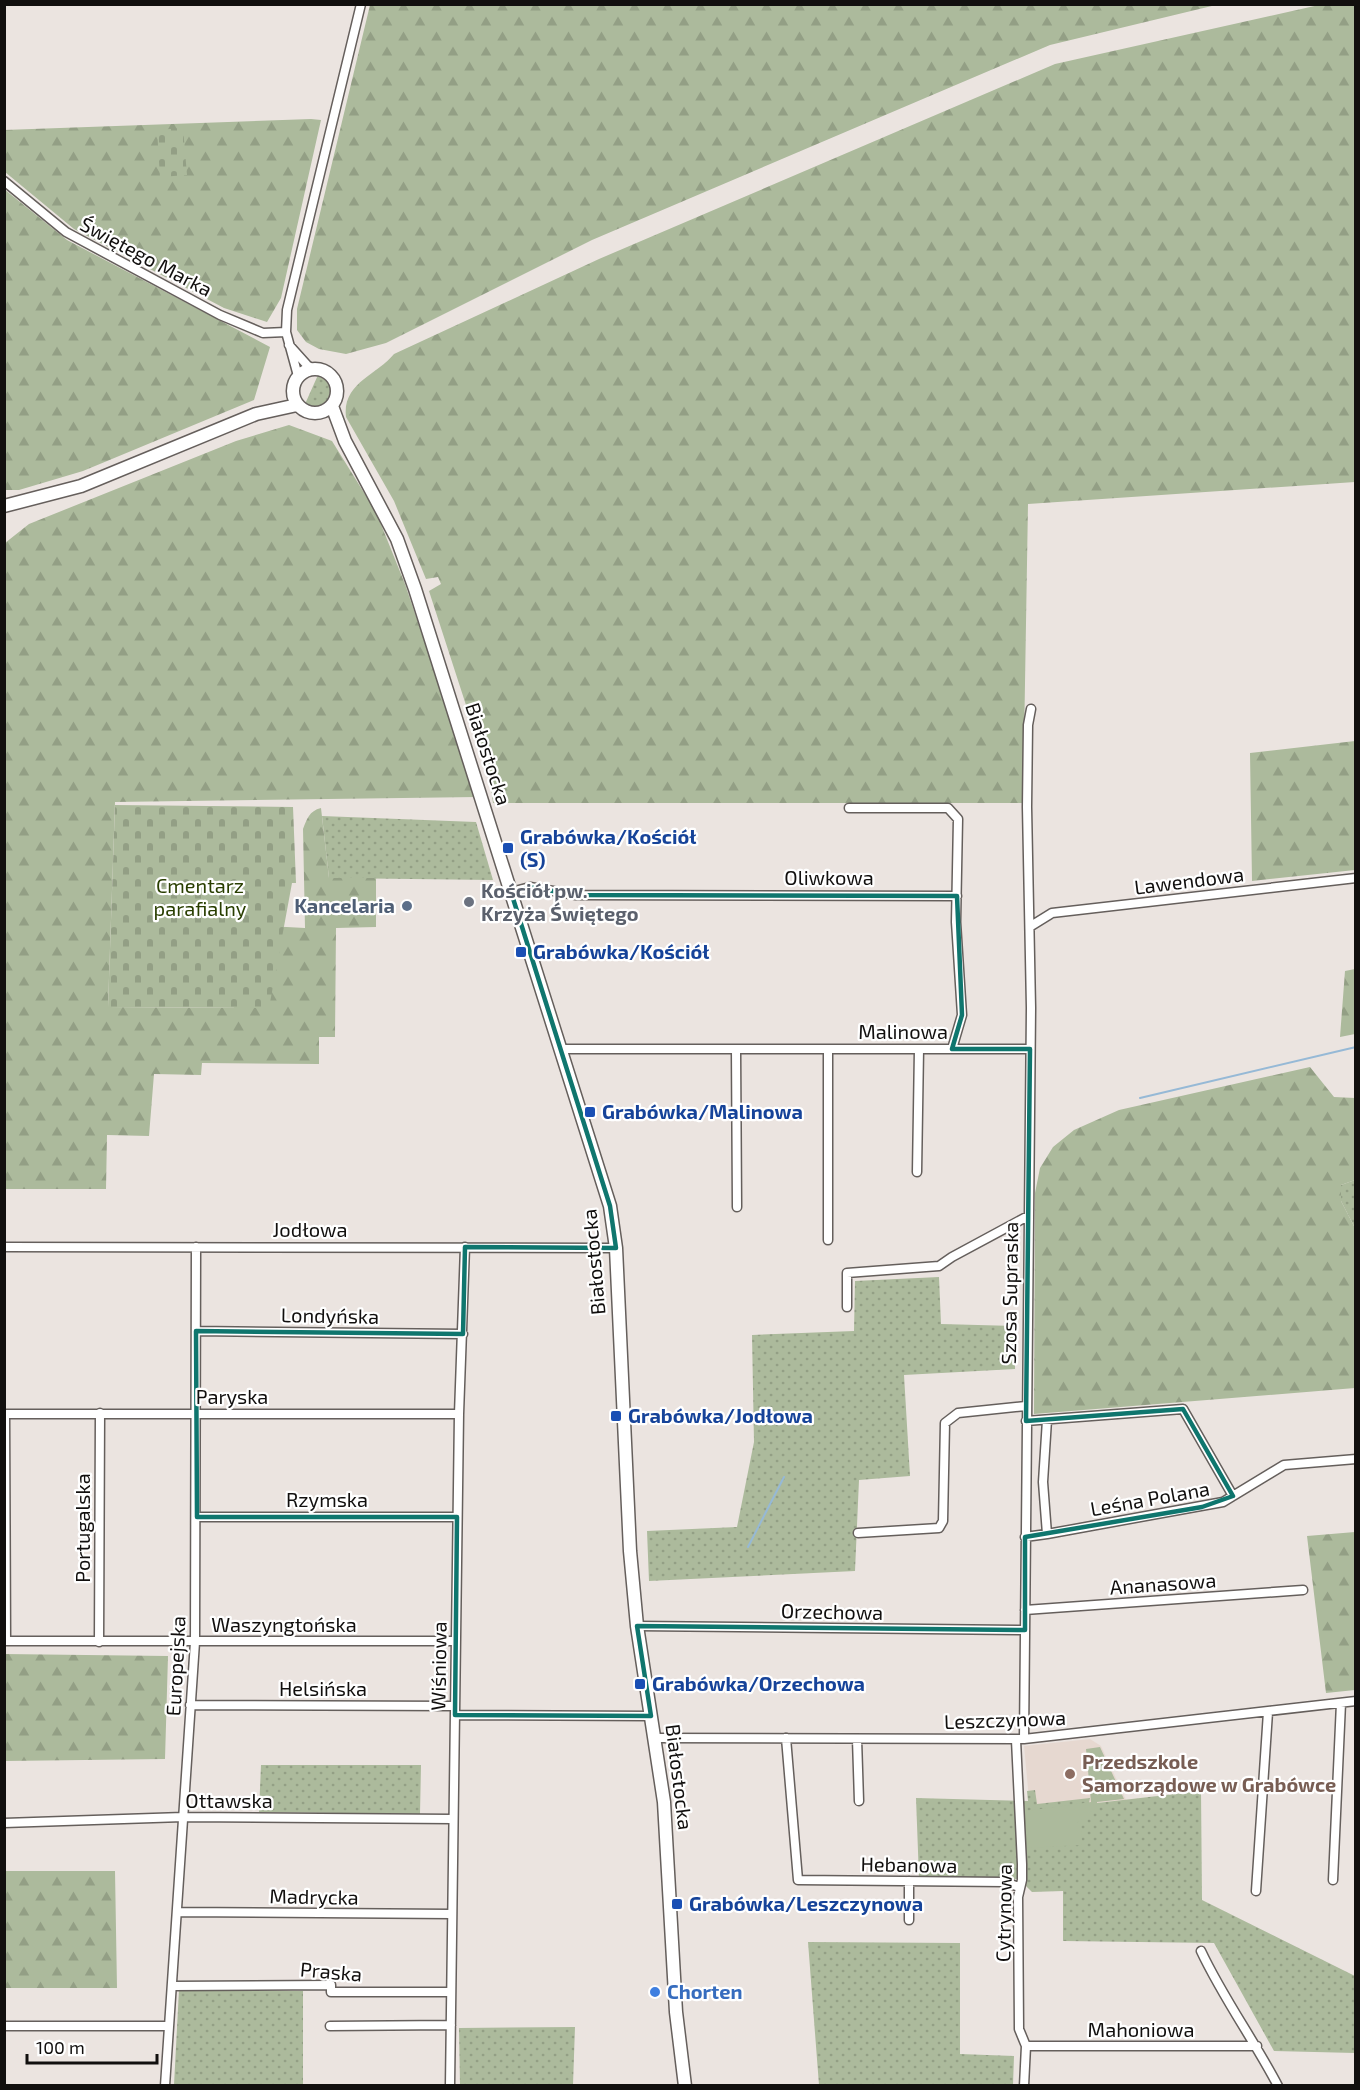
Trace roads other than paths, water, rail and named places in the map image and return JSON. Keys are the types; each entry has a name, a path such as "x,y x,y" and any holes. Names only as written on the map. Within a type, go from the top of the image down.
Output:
{"street":[{"path":"4,506 81,486 263,411 292,392 298,376 286,332 286,310 361,4"},
{"name":"Świętego Marka","path":"4,181 66,232 220,315 263,333 286,332"},
{"path":"289,345 307,365 326,371 336,384 337,395 332,406 320,413 307,412 297,405 292,392"},
{"path":"298,376 314,369"},
{"path":"263,411 297,405"},
{"name":"Białostocka","path":"332,406 345,441 397,539 610,1206 616,1248 626,1484 638,1626 667,1834 676,2012 685,2085"},
{"name":"Białostocka","path":"320,413 345,441"},
{"path":"1030,1049 1028,725 1031,709"},
{"path":"849,808 948,808 958,819 957,896 962,1016 952,1049"},
{"name":"Lawendowa","path":"1030,926 1052,913 1356,878"},
{"name":"Oliwkowa","path":"511,892 530,887 576,895 957,896"},
{"name":"Malinowa","path":"561,1049 1030,1049"},
{"path":"736,1049 737,1207"},
{"path":"828,1049 828,1240"},
{"path":"917,1172 920,1049"},
{"name":"Szosa Supraska","path":"1025,1537 1030,1049"},
{"path":"847,1307 848,1273 939,1266 1028,1216"},
{"name":"Jodłowa","path":"4,1247 616,1248"},
{"name":"Europejska","path":"165,2085 195,1642 196,1247"},
{"name":"Wiśniowa","path":"450,2085 459,1414 465,1247"},
{"name":"Londyńska","path":"196,1331 463,1334"},
{"path":"858,1533 929,1531 939,1528 943,1521 945,1423 958,1413 1026,1406"},
{"path":"1026,1421 1183,1409 1233,1496"},
{"name":"Portugalska","path":"99,1642 100,1413"},
{"path":"5,1414 5,1641"},
{"name":"Paryska","path":"5,1414 459,1414"},
{"path":"1047,1420 1043,1482 1047,1534"},
{"name":"Leśna Polana","path":"1025,1537 1202,1507 1223,1502 1284,1465 1356,1459"},
{"name":"Rzymska","path":"197,1517 458,1517"},
{"name":"Cytrynowa","path":"1024,2085 1026,2046 1019,2030 1019,1887 1022,1880 1020,1740 1025,1630 1025,1537"},
{"name":"Ananasowa","path":"1025,1610 1303,1590"},
{"name":"Orzechowa","path":"638,1626 1025,1630"},
{"name":"Waszyngtońska","path":"5,1641 456,1641"},
{"name":"Leszczynowa","path":"654,1738 1020,1740 1356,1701"},
{"path":"1333,1880 1341,1703"},
{"name":"Helsińska","path":"190,1705 651,1716"},
{"path":"1256,1891 1268,1712"},
{"name":"Hebanowa","path":"786,1738 798,1880 1005,1882 1019,1887"},
{"path":"856,1738 859,1801"},
{"name":"Ottawska","path":"4,1823 183,1816 453,1819"},
{"path":"909,1881 909,1920"},
{"name":"Madrycka","path":"177,1912 452,1914"},
{"path":"1201,1951 1214,1979 1257,2046 1278,2085"},
{"name":"Praska","path":"173,1986 331,1985 331,1992 451,1992"},
{"path":"330,2026 450,2025"},
{"path":"4,2026 170,2026"},
{"name":"Mahoniowa","path":"1026,2046 1257,2046"}],"waterway":[{"path":"1140,1098 1356,1047"},
{"path":"748,1547 784,1477"}],"place":[{"name":"Grabówka/Kościół (S)","path":"508,848"},
{"name":"Kościół pw. Krzyża Świętego","path":"469,902"},
{"name":"Kancelaria","path":"407,906"},
{"name":"Grabówka/Kościół","path":"521,952"},
{"name":"Grabówka/Malinowa","path":"590,1112"},
{"name":"Grabówka/Jodłowa","path":"616,1416"},
{"name":"Grabówka/Orzechowa","path":"640,1684"},
{"name":"Przedszkole Samorządowe w Grabówce","path":"1070,1774"},
{"name":"Grabówka/Leszczynowa","path":"677,1904"},
{"name":"Chorten","path":"655,1992"}],"park label":[{"name":"Cmentarz parafialny","path":"200,898"}]}
